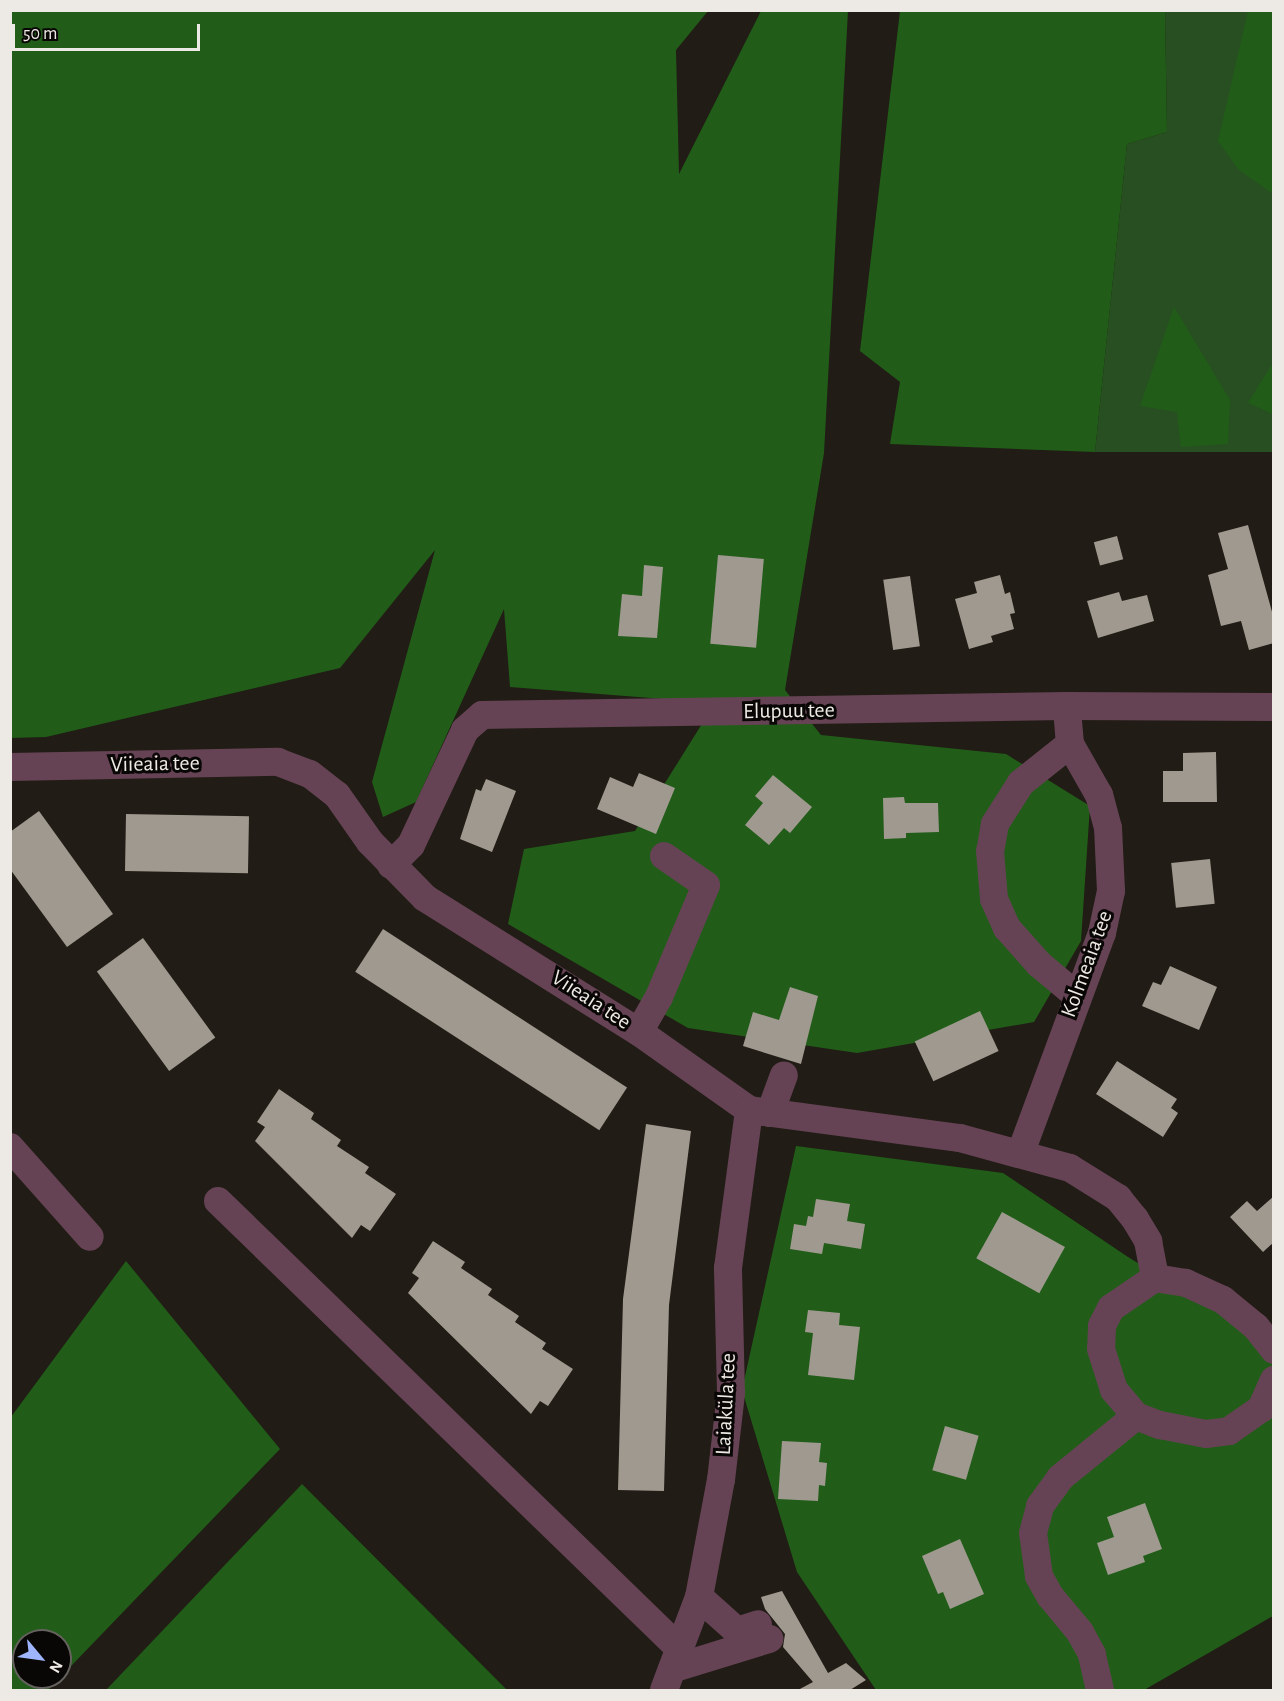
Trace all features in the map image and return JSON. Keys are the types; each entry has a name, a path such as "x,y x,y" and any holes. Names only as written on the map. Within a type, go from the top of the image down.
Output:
{"street":[{"name":"Elupuu tee","path":"392,865 411,845 465,730 482,715 1067,706 1274,707"},
{"name":"Kolmeaia tee","path":"1021,1152 1076,995 1102,933 1112,891 1112,861 1099,795 1070,744 1067,706"},
{"path":"1070,744 1021,783 995,824 990,851 994,898 1007,928 1039,964 1076,995"},
{"name":"Viieaia tee","path":"10,767 278,762 310,774 337,795 370,842 425,898 760,1111 899,1128 1021,1152 1070,1168 1118,1198 1148,1241 1155,1278"},
{"path":"639,1032 659,998 706,885 664,856"},
{"name":"Laiaküla tee","path":"672,1669 699,1597 721,1480 731,1393 728,1268 760,1111 784,1075"},
{"path":"10,1147 90,1237"},
{"path":"218,1201 672,1669 764,1632 737,1631 699,1597"},
{"path":"1274,1350 1256,1328 1223,1300 1186,1283 1155,1278 1111,1308 1102,1326 1101,1349 1114,1390 1136,1416 1185,1431 1229,1431 1261,1409 1274,1380"},
{"path":"1100,1690 1092,1654 1080,1632 1050,1596 1039,1576 1033,1533 1040,1506 1060,1478 1136,1416"}],"green space":[{"path":"10,11 708,11 676,50 679,174 761,11 848,11 824,453 785,690 821,735 1006,754 1090,806 1081,941 1034,1022 857,1053 688,1028 508,924 524,849 635,831 715,703 510,687 504,609 416,802 383,817 372,782 435,550 340,668 46,737 11,738"},
{"path":"900,11 1165,11 1167,132 1127,144 1095,452 890,444 900,382 860,351"},
{"path":"1165,11 1273,11 1273,452 1095,452 1127,144 1167,132"},
{"path":"1248,11 1273,11 1273,194 1239,170 1218,141"},
{"path":"1174,307 1230,400 1228,444 1181,447 1177,412 1140,406"},
{"path":"1273,363 1273,414 1248,403"},
{"path":"796,1146 1003,1173 1128,1257 1273,1346 1273,1616 1144,1690 876,1690 797,1572 742,1390"},
{"path":"126,1261 280,1449 72,1665 72,1629 12,1629 12,1689 49,1689 11,1690 11,1417"},
{"path":"302,1484 507,1690 106,1690"}],"building":[{"path":"1248,525 1274,619 1274,643 1249,650 1241,621 1221,626 1208,575 1228,569 1218,533"},
{"path":"1117,536 1123,559 1100,565 1094,542"},
{"path":"718,555 764,559 756,648 710,644"},
{"path":"644,565 663,567 657,638 618,636 622,594 642,596"},
{"path":"1000,575 1005,594 1010,592 1015,613 1010,614 1014,629 991,636 993,642 969,649 955,599 977,593 974,582"},
{"path":"910,576 920,646 893,650 883,580"},
{"path":"1119,592 1122,601 1147,595 1154,621 1098,638 1087,601"},
{"path":"1216,752 1217,802 1163,802 1163,771 1183,771 1183,753"},
{"path":"639,773 675,788 656,834 597,809 610,777 633,787"},
{"path":"773,775 812,807 790,833 784,828 769,845 745,825 763,803 755,796"},
{"path":"486,779 516,791 492,852 460,839 476,789 481,791"},
{"path":"904,797 905,803 938,803 939,832 906,833 906,838 884,839 883,798"},
{"path":"39,811 113,914 67,947 10,869 10,832"},
{"path":"126,814 249,816 248,873 125,871"},
{"path":"1210,859 1215,904 1176,908 1171,863"},
{"path":"383,929 627,1087 599,1130 355,972"},
{"path":"143,938 215,1038 169,1071 97,972"},
{"path":"1170,966 1217,987 1199,1030 1142,1006 1153,982 1161,985"},
{"path":"790,987 818,996 801,1064 743,1046 753,1012 779,1020"},
{"path":"980,1011 999,1051 933,1081 915,1041"},
{"path":"1117,1061 1177,1099 1171,1108 1178,1113 1163,1137 1096,1094"},
{"path":"279,1089 314,1113 311,1119 341,1140 337,1146 369,1167 365,1173 396,1194 370,1231 361,1225 352,1238 255,1141 265,1127 257,1122"},
{"path":"646,1124 691,1131 669,1305 664,1491 618,1490 623,1299"},
{"path":"1274,1196 1274,1242 1263,1252 1230,1217 1247,1201 1257,1211"},
{"path":"816,1199 850,1204 847,1221 865,1224 861,1249 824,1243 822,1254 790,1249 794,1224 806,1226 808,1216 813,1217"},
{"path":"1002,1212 1065,1247 1039,1293 976,1258"},
{"path":"433,1241 465,1262 461,1268 492,1289 488,1295 519,1316 515,1322 546,1343 542,1349 573,1369 548,1406 540,1401 531,1414 408,1293 419,1278 412,1273"},
{"path":"808,1310 840,1313 839,1325 860,1327 854,1380 808,1375 813,1333 805,1332"},
{"path":"945,1426 979,1436 966,1480 932,1470"},
{"path":"782,1441 821,1443 819,1462 827,1463 825,1486 819,1485 818,1501 778,1499"},
{"path":"1145,1503 1162,1549 1143,1556 1145,1562 1108,1575 1097,1543 1114,1537 1107,1517"},
{"path":"960,1539 984,1594 950,1609 943,1592 938,1594 922,1556"},
{"path":"782,1591 828,1673 846,1663 866,1680 850,1690 798,1690 813,1682 783,1647 785,1634 765,1609 761,1597"}]}
